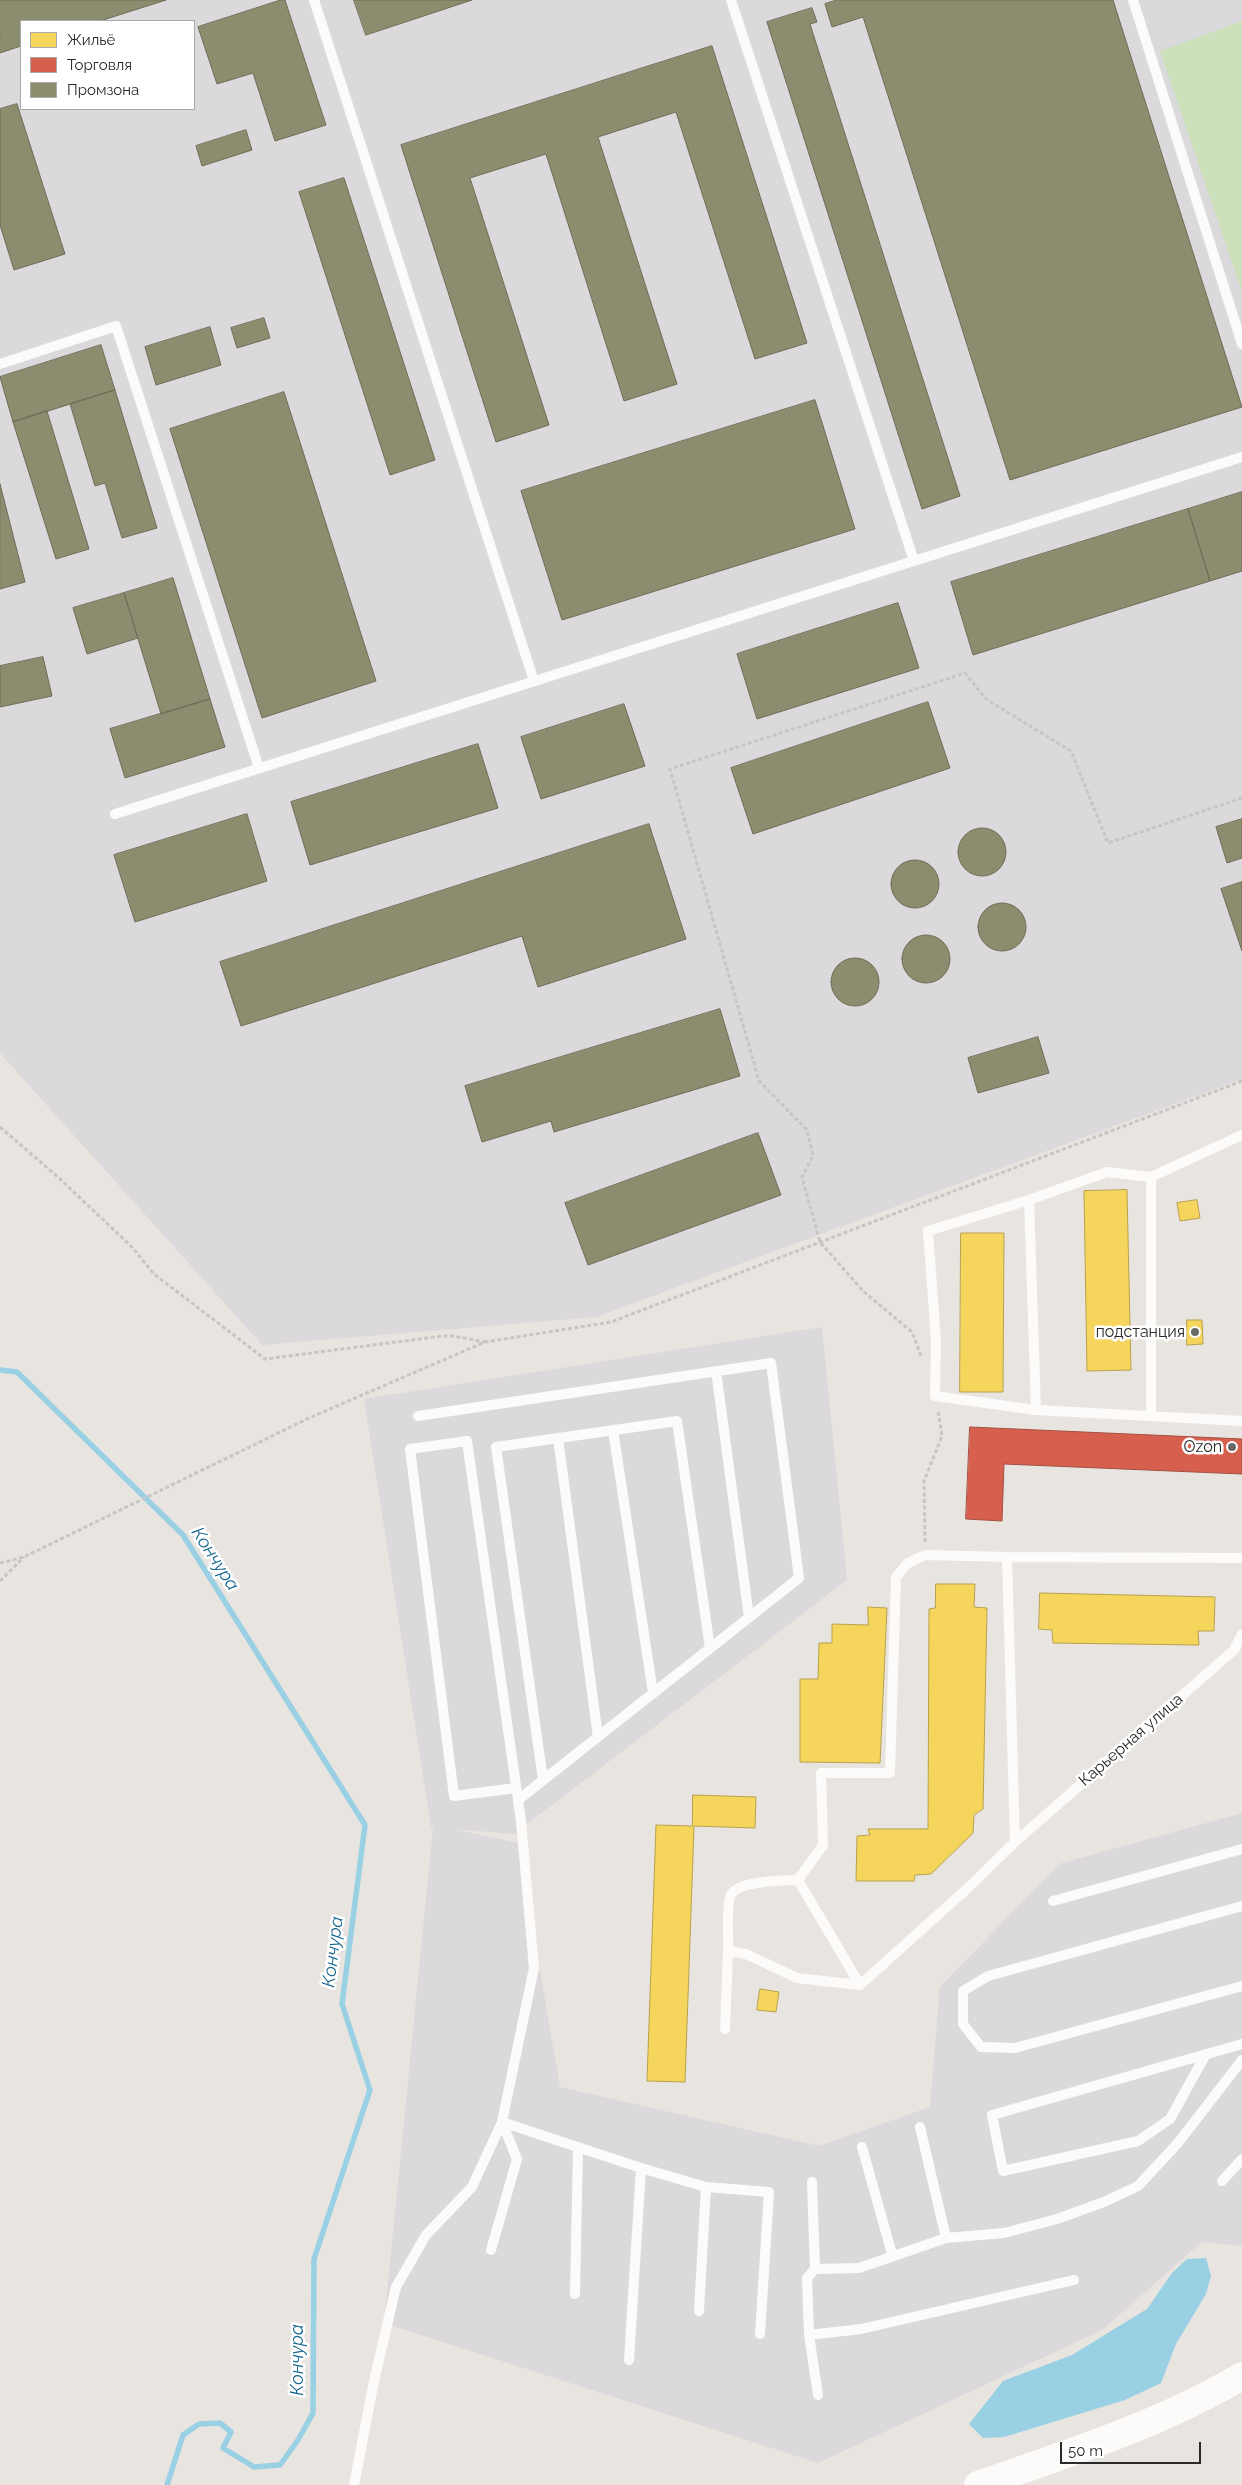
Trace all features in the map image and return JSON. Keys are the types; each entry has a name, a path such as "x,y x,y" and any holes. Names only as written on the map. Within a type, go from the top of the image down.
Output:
{"main road":[{"path":"978,2485 1141,2427 1206,2397 1242,2376"}],"lane":[{"path":"314,0 534,681"},
{"path":"731,0 914,561"},
{"path":"1132,0 1242,344"},
{"path":"0,364 116,326 259,768"},
{"path":"115,814 1242,457"},
{"path":"1242,1135 1151,1178 1107,1172 1029,1200 928,1231 936,1341 935,1396 1036,1410 1242,1421"},
{"path":"1151,1178 1151,1416"},
{"path":"1029,1200 1036,1410"},
{"path":"418,1416 771,1363 798,1578 518,1800"},
{"path":"716,1371 749,1617"},
{"path":"543,1780 496,1447 677,1421 710,1648"},
{"path":"613,1430 653,1693"},
{"path":"558,1438 598,1737"},
{"path":"354,2485 370,2400 396,2287 426,2236 472,2187 502,2122 534,1968 518,1800 467,1441 410,1449 454,1796 516,1788"},
{"path":"725,2029 730,1897 735,1889 743,1885 798,1880 823,1845 821,1773 890,1773 896,1577 908,1563 926,1555 1242,1558"},
{"path":"1007,1557 1015,1842"},
{"name":"Карьерная улица","path":"860,1985 969,1887 1015,1842 1234,1650 1242,1634"},
{"path":"1053,1901 1242,1850"},
{"path":"798,1880 860,1985"},
{"path":"1242,1906 988,1976 962,1991 963,2024 981,2047 1015,2048 1242,1986"},
{"path":"728,1951 746,1954 797,1978 860,1985"},
{"path":"1206,2054 1170,2119 1138,2141 1003,2171 992,2115 1206,2054 1242,2044"},
{"path":"815,2269 859,2268 892,2254 946,2238 1004,2232 1057,2219 1104,2202 1138,2186 1178,2143 1242,2060"},
{"path":"502,2122 641,2168 706,2187 769,2192 760,2334"},
{"path":"491,2250 517,2159 502,2122"},
{"path":"920,2127 946,2238"},
{"path":"575,2294 578,2147"},
{"path":"862,2147 892,2254"},
{"path":"1222,2181 1242,2160"},
{"path":"629,2360 641,2168"},
{"path":"812,2182 815,2269 807,2278 809,2335 818,2395"},
{"path":"699,2311 706,2187"},
{"path":"809,2335 861,2328 1074,2280"}],"path":[{"path":"922,1360 912,1332 863,1291 820,1242 802,1177 814,1156 807,1130 759,1081 670,769 965,673 986,699 1071,751 1108,843 1242,798"},
{"path":"0,1563 24,1557 309,1418 484,1342 611,1322 1242,1081"},
{"path":"0,1127 59,1178 132,1247 154,1274 265,1359 443,1336 484,1342"},
{"path":"926,1555 924,1481 942,1436 935,1396"},
{"path":"0,1581 24,1557"}],"shaded area":[{"path":"0,0 1242,0 1242,1079 596,1317 262,1345 0,1053"},
{"path":"822,1327 847,1580 514,1834 453,1829 518,1843 560,2087 819,2146 930,2107 940,1987 1059,1864 1242,1813 1242,2246 1202,2242 1102,2330 818,2463 384,2323 433,1828 431,1827 364,1399"}],"green space":[{"path":"1242,21 1242,292 1160,51"}],"water":[{"path":"1206,2258 1211,2276 1206,2294 1176,2344 1161,2383 1125,2400 1004,2437 983,2438 969,2424 1003,2381 1072,2355 1147,2309 1172,2273 1187,2259"}],"building: Жильё":[{"path":"1127,1190 1131,1370 1087,1371 1084,1191"},
{"path":"1197,1200 1200,1218 1180,1221 1177,1203"},
{"path":"961,1233 1004,1233 1003,1392 960,1392"},
{"name":"подстанция","path":"1187,1320 1202,1320 1203,1344 1187,1345"},
{"path":"936,1584 975,1584 974,1607 987,1608 983,1809 974,1815 973,1833 931,1874 915,1875 914,1881 856,1881 857,1836 870,1835 868,1829 928,1829 929,1609 935,1608"},
{"path":"1040,1593 1215,1597 1214,1631 1198,1631 1199,1645 1053,1643 1052,1630 1039,1629"},
{"path":"868,1607 887,1608 880,1763 800,1762 800,1679 818,1679 819,1643 832,1643 832,1624 868,1625"},
{"path":"693,1795 756,1797 755,1828 694,1826 685,2082 647,2081 656,1825 692,1826"},
{"path":"760,1989 779,1992 776,2012 757,2010"}],"building: Торговля":[{"path":"970,1427 1242,1439 1242,1474 1004,1464 1002,1521 966,1519"}],"building: Промзона":[{"path":"0,0 166,0 103,20 20,20 20,46 0,53"},
{"path":"285,0 326,125 275,141 253,73 217,84 198,27"},
{"path":"354,0 472,0 366,35"},
{"path":"837,0 1113,0 1242,407 1010,480 863,17 832,27 825,4"},
{"path":"812,8 817,22 810,24 960,496 922,509 767,22"},
{"path":"712,46 807,343 755,359 676,112 598,137 677,384 624,401 546,154 470,178 549,425 496,442 401,145"},
{"path":"17,104 65,254 14,270 0,225 0,109"},
{"path":"246,130 252,150 202,166 196,146"},
{"path":"344,178 435,460 390,475 299,192"},
{"path":"264,318 270,338 237,348 231,328"},
{"path":"210,327 221,365 156,385 145,347"},
{"path":"101,345 115,390 13,422 0,377"},
{"path":"115,390 157,528 122,538 105,483 95,486 70,404"},
{"path":"284,392 376,681 262,718 170,429"},
{"path":"815,400 855,529 562,620 521,491"},
{"path":"47,411 89,549 56,559 13,422"},
{"path":"0,484 25,582 0,589"},
{"path":"1242,492 1242,571 1210,581 1188,509"},
{"path":"1188,509 1210,581 973,655 951,582"},
{"path":"173,578 210,699 161,714 124,593"},
{"path":"124,593 138,638 87,654 73,608"},
{"path":"898,603 919,668 757,719 737,654"},
{"path":"43,657 52,696 0,707 0,666"},
{"path":"210,699 225,747 125,778 110,729"},
{"path":"928,702 950,768 753,834 731,768"},
{"path":"624,704 645,766 541,799 521,737"},
{"path":"478,744 498,808 310,865 291,802"},
{"path":"247,814 267,881 135,922 114,855"},
{"path":"1242,819 1242,858 1227,863 1216,827"},
{"path":"649,824 686,939 538,987 522,936 241,1026 220,962"},
{"path":"982,828 991,830 999,835 1004,843 1006,852 1004,861 999,869 991,874 982,876 973,874 965,869 960,861 958,852 960,843 965,835 973,830"},
{"path":"915,860 924,862 932,867 937,875 939,884 937,893 932,901 924,906 915,908 906,906 898,901 893,893 891,884 893,875 898,867 906,862"},
{"path":"1242,882 1242,951 1221,889"},
{"path":"1002,903 1011,905 1019,910 1024,918 1026,927 1024,936 1019,944 1011,949 1002,951 993,949 985,944 980,936 978,927 980,918 985,910 993,905"},
{"path":"926,935 935,937 943,942 948,950 950,959 948,968 943,976 935,981 926,983 917,981 909,976 904,968 902,959 904,950 909,942 917,937"},
{"path":"855,958 864,960 872,965 877,973 879,982 877,991 872,999 864,1004 855,1006 846,1004 838,999 833,991 831,982 833,973 838,965 846,960"},
{"path":"720,1009 740,1076 554,1132 551,1121 482,1142 465,1086"},
{"path":"1038,1037 1049,1073 978,1093 968,1058"},
{"path":"758,1133 781,1195 588,1265 565,1203"}],"waterway":[{"name":"Кончура","path":"0,1370 17,1372 183,1535 365,1825 342,2004 370,2090 314,2259 313,2413 298,2440 280,2465 254,2467 223,2448 231,2432 220,2423 199,2424 183,2435 167,2485"}],"place":[{"name":"подстанция","path":"1195,1332"},
{"name":"Ozon","path":"1232,1447"}]}
